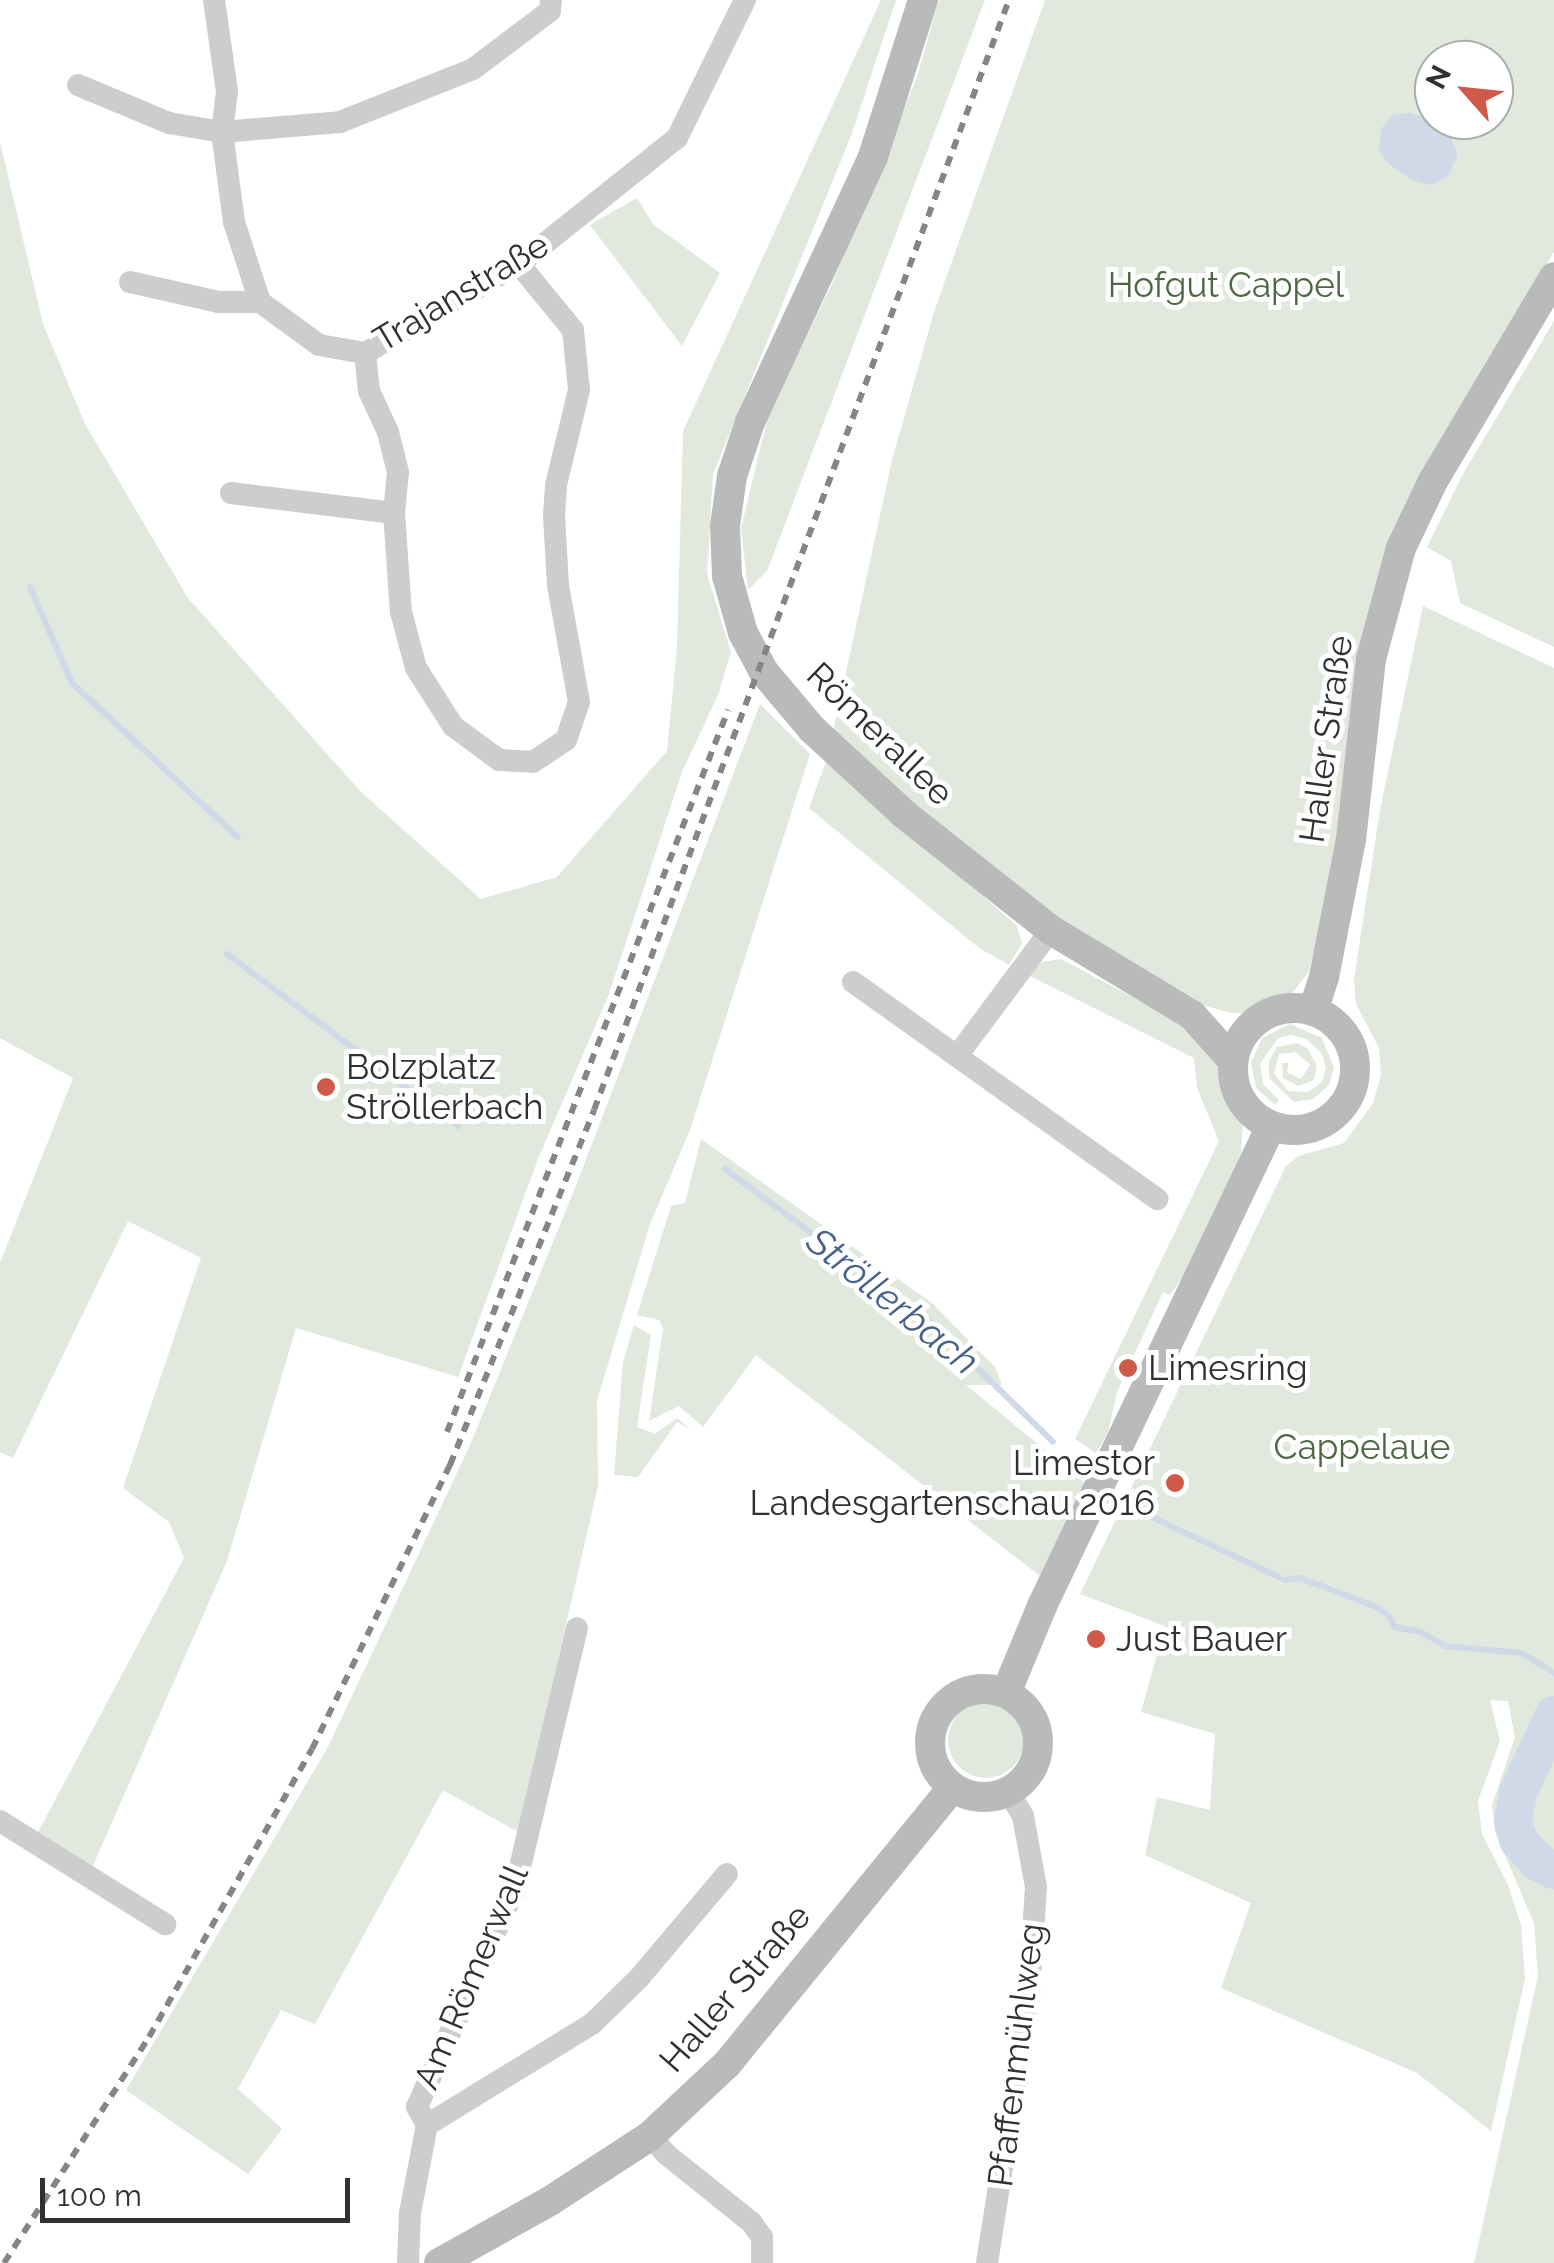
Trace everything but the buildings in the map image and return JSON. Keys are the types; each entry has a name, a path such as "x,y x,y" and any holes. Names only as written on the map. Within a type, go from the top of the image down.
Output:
{"main road":[{"name":"Römerallee","path":"923,0 873,157 750,422 732,476 725,526 727,576 743,632 764,672 812,730 904,814 1051,930 1192,1015 1233,1061"},
{"name":"Haller Straße","path":"1313,1011 1324,977 1352,840 1371,659 1401,548 1433,481 1554,276"},
{"path":"1280,1009 1313,1011 1330,1020 1353,1051 1352,1090 1328,1120 1290,1130 1271,1126 1241,1100 1233,1061 1250,1026 1280,1009"},
{"name":"Römerallee","path":"1192,1015 1250,1026"},
{"path":"1006,1693 1042,1606 1271,1126"},
{"path":"974,1690 1006,1693 1032,1718 1038,1736 1031,1770 1008,1791 980,1797 953,1787 934,1763 930,1748 936,1718 946,1705 974,1690"},
{"name":"Haller Straße","path":"439,2263 550,2201 650,2136 727,2064 953,1787"}],"street":[{"path":"130,282 219,302 260,302 234,222 222,132 227,91 214,0"},
{"path":"78,85 168,124 222,132 340,122 472,70 550,10 551,0"},
{"name":"Trajanstraße","path":"260,302 319,345 365,352 519,264 677,138 745,0"},
{"path":"365,352 369,391 388,432 398,472 394,513 401,612 416,668 453,726 499,760 533,762 566,740 579,702 558,585 554,515 556,485 578,390 572,330 519,264"},
{"path":"231,494 394,513"},
{"path":"956,1056 1051,930"},
{"path":"853,982 1158,1199"},
{"name":"Am Römerwall","path":"408,2263 410,2213 426,2125 417,2107 514,1888 577,1628"},
{"name":"Pfaffenmühlweg","path":"987,2263 1029,1995 1036,1887 1023,1816 1008,1791"},
{"path":"0,1822 165,1924"},
{"name":"Am Römerwall","path":"426,2125 592,2024 639,1978 727,1874"},
{"path":"650,2136 666,2154 751,2222 762,2236 762,2263"}],"green space":[{"path":"881,0 896,0 851,136 713,474 707,574 731,652 718,695 682,772 609,994 538,1159 458,1377 296,1328 227,1561 91,1870 37,1834 184,1558 169,1522 123,1488 201,1258 128,1221 13,1458 0,1452 0,1263 73,1078 0,1038 0,142 43,324 85,424 188,598 361,792 481,899 557,877 667,751 677,647 683,431"},
{"path":"939,0 985,0 767,571 748,590 741,528 768,416 832,284 917,77"},
{"name":"Hofgut Cappel","path":"1045,0 1554,0 1554,252 1471,392 1365,625 1329,894 1309,971 1288,999 1254,1013 1231,1013 1203,1005 1062,921 912,805 833,732 892,460 934,312"},
{"path":"637,198 653,224 720,273 682,346 590,225"},
{"path":"1554,321 1554,647 1460,603 1451,561 1427,547 1463,474"},
{"name":"Cappelaue","path":"1423,606 1554,668 1554,2263 1474,2263 1538,1976 1534,1923 1495,1832 1492,1805 1515,1737 1508,1701 1490,1700 1500,1741 1478,1801 1482,1834 1508,1885 1521,1925 1525,1979 1491,2131 1417,2073 1221,1988 1251,1903 1145,1855 1157,1797 1210,1810 1215,1734 1141,1712 1165,1626 1080,1594 1286,1166 1298,1156 1344,1143 1373,1103 1381,1075 1379,1048 1356,1004 1354,979 1380,810"},
{"path":"760,704 810,754 690,1130 650,1224 597,1401 598,1486 518,1832 443,1790 315,2024 281,2010 238,2089 282,2129 248,2174 126,2090 328,1747 470,1445 577,1183"},
{"path":"827,759 1017,926 1022,943 1009,965 979,948 809,808"},
{"path":"1061,959 1196,1031 1225,1063 1227,1085 1243,1122 1241,1153 1202,1250 1170,1295 1163,1292 1117,1392 1108,1433 1096,1453 1075,1439 1219,1141 1197,1088 1194,1058 1028,975 1042,962"},
{"path":"1290,1024 1322,1038 1334,1068 1329,1085 1313,1099 1294,1102 1269,1078 1269,1061 1277,1047 1298,1043 1308,1049 1317,1066 1314,1080 1298,1086 1283,1078 1282,1063 1289,1063 1287,1072 1301,1079 1310,1065 1296,1052 1279,1054 1274,1074 1288,1091 1308,1092 1322,1082 1326,1068 1322,1054 1307,1039 1291,1035 1278,1038 1260,1064 1263,1084 1279,1100 1275,1105 1256,1088 1251,1063 1262,1038"},
{"path":"701,1139 932,1303 995,1367 1002,1385 966,1385 1085,1483 1040,1576 756,1355 703,1427 679,1406 649,1421 663,1329 659,1320 637,1315 671,1206 685,1203"},
{"path":"634,1325 651,1335 637,1427 655,1434 677,1418 690,1429 677,1422 638,1477 614,1475 623,1362"},
{"path":"986,1702 1013,1713 1024,1740 1013,1767 986,1778 959,1767 948,1740 959,1713"}],"water":[{"path":"1394,114 1414,114 1414,140 1452,140 1458,155 1448,176 1432,185 1414,181 1390,165 1379,151 1381,129"}],"waterway":[{"name":"Ströllerbach","path":"30,587 72,683 238,837"},
{"name":"Ströllerbach","path":"227,954 458,1126"},
{"name":"Ströllerbach","path":"725,1169 924,1316 1053,1442"},
{"name":"Ströllerbach","path":"1126,1505 1279,1577"},
{"name":"Ströllerbach","path":"1284,1580 1300,1578 1372,1605 1388,1615 1395,1627 1421,1632 1445,1646 1522,1653 1554,1673"},
{"path":"1554,1715 1518,1793 1513,1821 1518,1840 1539,1863 1554,1870"}],"railway":[{"path":"4,2263 149,2037 312,1749 450,1465 594,1110 1009,0"},
{"path":"447,1432 728,710"}],"place":[{"name":"Bolzplatz Ströllerbach","path":"326,1087"},
{"name":"Limesring","path":"1128,1368"},
{"name":"Limestor Landesgartenschau 2016","path":"1175,1483"},
{"name":"Just Bauer","path":"1096,1639"}]}
